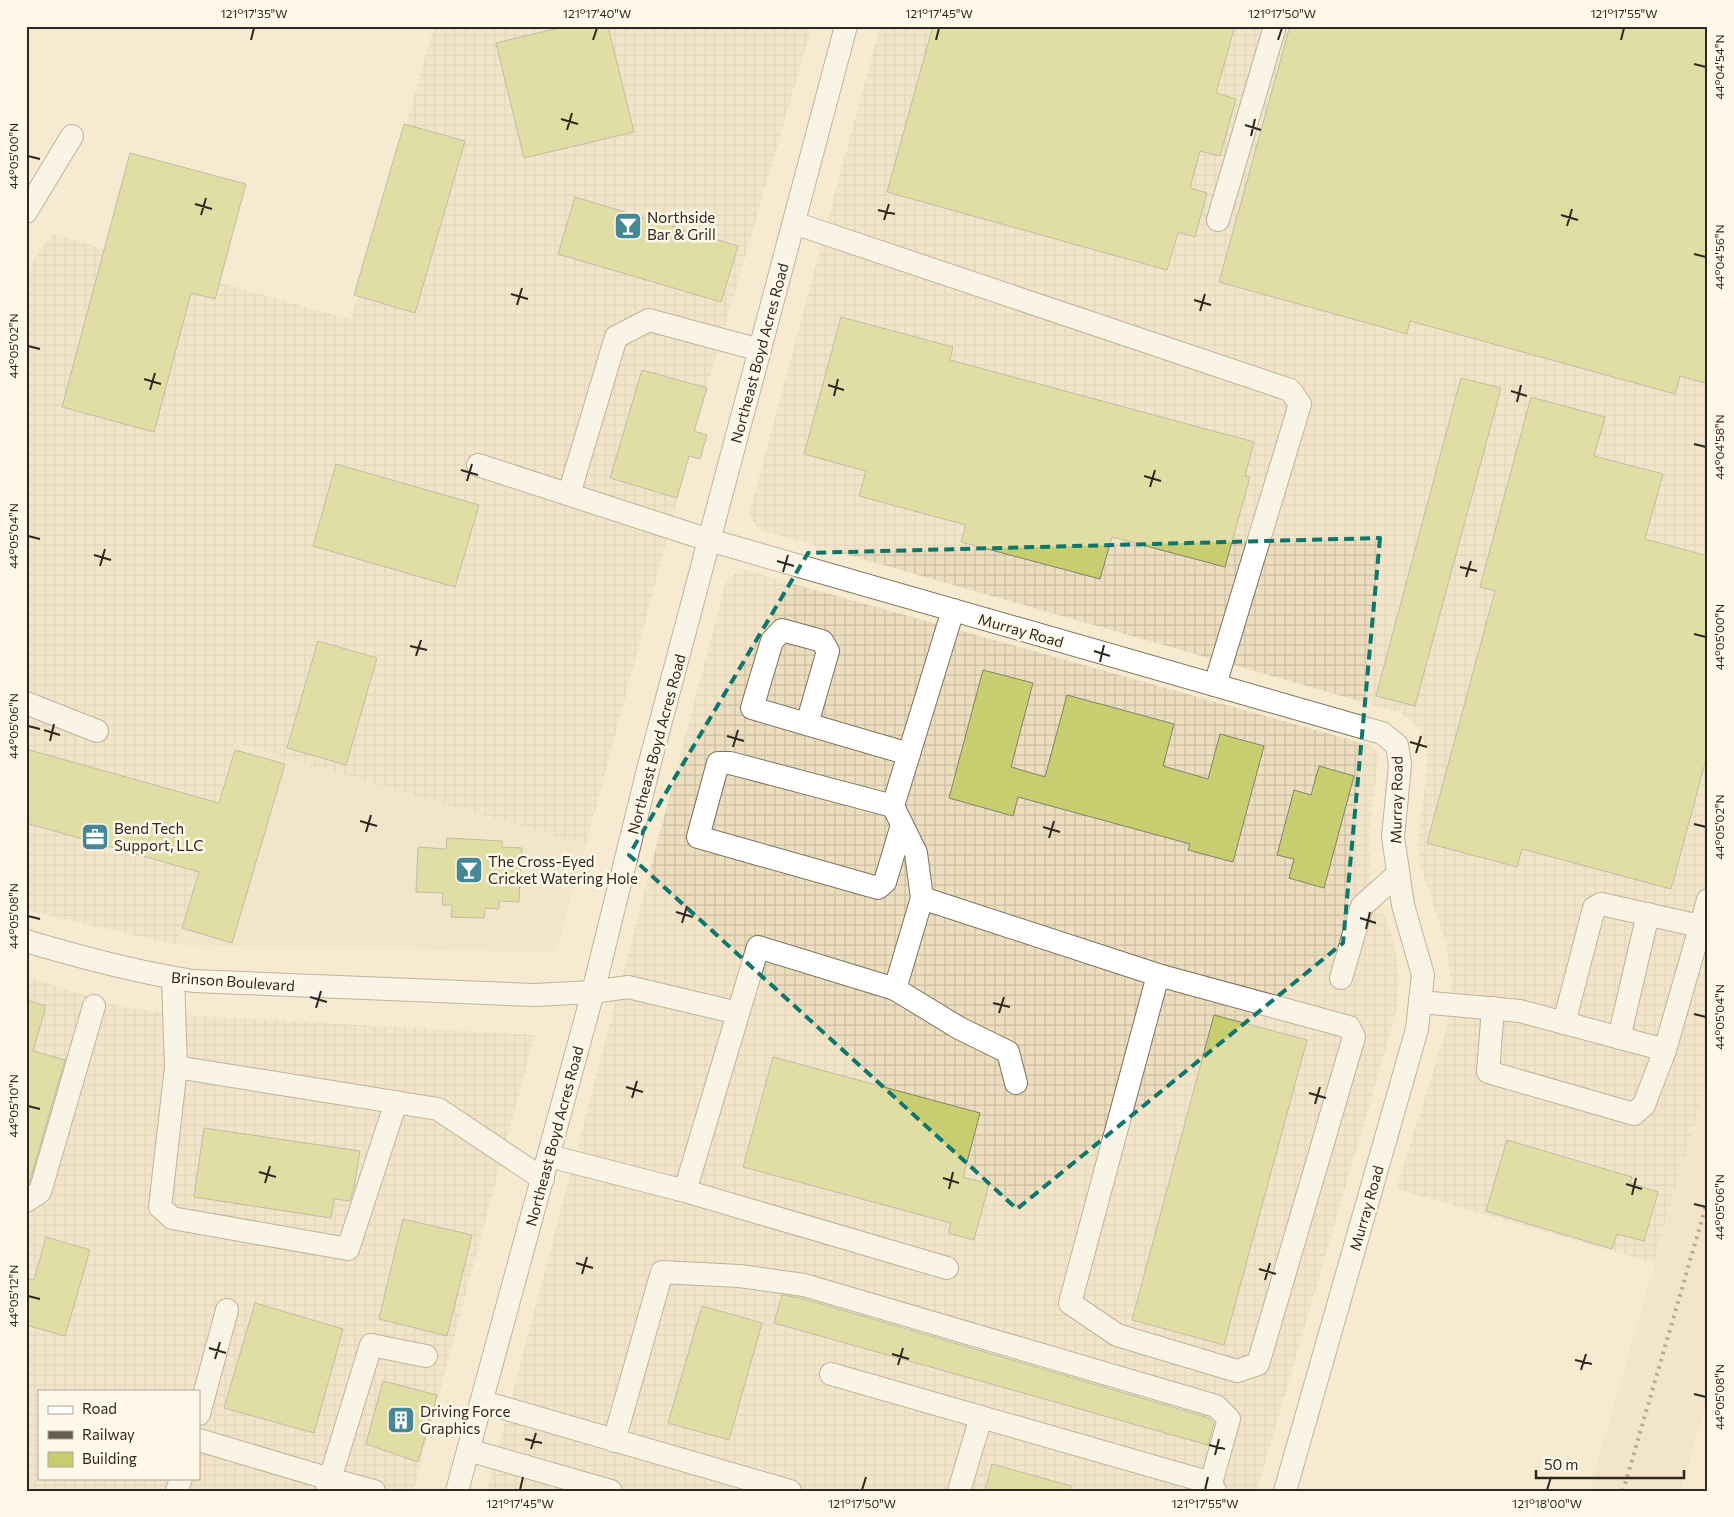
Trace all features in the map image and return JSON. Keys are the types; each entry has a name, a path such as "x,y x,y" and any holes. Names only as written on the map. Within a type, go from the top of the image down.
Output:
{"street":[{"name":"Northeast Boyd Acres Road","path":"457,1491 593,992 649,766 846,26"},
{"path":"1218,220 1275,26"},
{"path":"26,212 72,136"},
{"path":"794,224 1290,390 1300,404 1215,685"},
{"path":"569,494 616,337 649,320 760,350"},
{"name":"Murray Road","path":"478,465 710,540 1382,733 1397,745 1400,765 1392,837 1403,905 1423,975 1417,1028 1285,1491"},
{"path":"896,989 922,898 916,853 898,816 730,763 718,763 698,837 878,888 885,882 898,816 909,754 953,610"},
{"path":"26,703 97,731"},
{"path":"807,724 909,754"},
{"path":"1341,978 1362,906 1398,874"},
{"path":"922,898 1158,975 1349,1027 1354,1037 1258,1364 1237,1371 1117,1335 1070,1303 1158,975"},
{"path":"1493,1008 1488,1072 1634,1114 1644,1105 1665,1050 1708,900"},
{"path":"1564,1023 1594,908 1601,904 1700,926"},
{"path":"1618,1038 1648,914"},
{"name":"Brinson Boulevard","path":"26,941 140,972 193,981 534,996 593,992 628,987 738,1013"},
{"path":"685,1192 758,947 896,989 959,1028 1008,1052 1016,1083"},
{"path":"173,978 176,1067 160,1208 172,1218 348,1249 396,1102"},
{"path":"1420,1002 1520,1011 1665,1050"},
{"path":"26,1201 40,1192 94,1006"},
{"path":"176,1067 438,1109 543,1179"},
{"path":"549,1156 685,1192 947,1268"},
{"path":"614,1440 662,1272 739,1276 804,1285 1216,1406 1229,1419 1213,1487 831,1374"},
{"path":"200,1410 227,1310"},
{"path":"329,1485 371,1345 426,1356"},
{"path":"482,1402 790,1491"},
{"path":"959,1491 981,1417"},
{"path":"200,1440 329,1485 374,1491"},
{"path":"468,1450 611,1491"}],"highlighted area":[{"path":"1380,538 1343,943 1017,1209 629,855 808,553"}],"shaded area":[{"path":"434,26 812,26 707,388 586,845 235,743 176,945 26,910 26,272 52,234 351,320"},
{"path":"880,26 1708,26 1708,1079 1654,1263 1396,1189 1446,1031 1451,983 1446,942 1420,865 1418,840 1426,778 1427,751 1419,728 1401,713 758,529 749,514"},
{"path":"741,569 1369,745 1379,754 1369,832 1371,883 1393,937 1399,976 1397,1010 1257,1491 487,1491 726,581"},
{"path":"235,743 586,845 556,952 176,945"},
{"path":"26,977 123,1007 181,1015 535,1035 413,1491 26,1491"},
{"path":"1708,1079 1708,1399 1680,1491 1589,1491"}],"building":[{"path":"567,26 608,26 634,132 524,158 496,43"},
{"path":"933,26 1235,26 1216,93 1236,99 1220,156 1200,151 1190,188 1207,193 1195,237 1178,232 1167,270 887,192"},
{"path":"1290,26 1708,26 1708,384 1680,376 1675,394 1410,321 1407,334 1219,282"},
{"path":"404,124 465,141 415,313 354,295"},
{"path":"130,153 246,184 215,299 191,293 154,432 62,407"},
{"path":"575,197 738,246 721,302 558,254"},
{"path":"841,317 953,347 950,360 1254,442 1245,476 1250,477 1225,567 1112,537 1100,579 961,542 966,525 859,496 866,471 804,454"},
{"path":"642,370 707,388 694,431 707,435 700,459 689,456 677,498 610,478"},
{"path":"1461,378 1501,388 1415,706 1376,696"},
{"path":"1531,397 1605,417 1594,456 1663,474 1645,539 1708,556 1708,752 1671,889 1522,849 1517,867 1427,843 1495,591 1480,587"},
{"path":"336,464 479,505 455,587 313,546"},
{"path":"318,641 377,658 346,765 287,748"},
{"path":"983,670 1033,683 1011,767 1045,777 1067,695 1174,724 1163,766 1208,779 1220,734 1264,746 1233,862 1188,850 1190,844 1018,797 1013,816 949,798"},
{"path":"26,749 219,803 235,750 285,764 232,943 182,928 199,872 26,823"},
{"path":"1319,766 1354,776 1324,888 1289,878 1294,859 1277,855 1294,790 1311,795"},
{"name":"The Cross-Eyed Cricket Watering Hole","path":"447,838 502,841 502,847 522,848 519,902 499,901 499,909 485,908 484,918 451,917 452,905 442,905 443,893 416,892 418,847 446,849"},
{"path":"26,1000 46,1006 33,1051 65,1060 29,1184 26,1185"},
{"path":"1214,1015 1307,1040 1224,1345 1132,1320"},
{"path":"773,1057 980,1113 963,1177 989,1184 974,1240 948,1233 951,1223 743,1167"},
{"path":"204,1128 360,1151 350,1201 334,1199 331,1218 194,1197"},
{"path":"1507,1140 1632,1177 1630,1183 1658,1192 1644,1241 1617,1234 1612,1249 1486,1211"},
{"path":"403,1219 472,1235 447,1336 379,1319"},
{"path":"46,1237 90,1250 65,1336 26,1325 26,1278 34,1280"},
{"path":"782,1295 801,1298 1209,1418 1214,1423 1208,1445 774,1323"},
{"path":"255,1303 343,1329 314,1433 224,1408"},
{"path":"702,1306 762,1323 729,1440 668,1423"},
{"name":"Driving Force Graphics","path":"383,1381 437,1395 418,1462 366,1444"},
{"path":"992,1464 1071,1486 1071,1491 985,1491"}],"railway":[{"path":"1623,1491 1708,1199"}],"place":[{"name":"Northside Bar & Grill","path":"628,226"},
{"name":"Bend Tech Support, LLC","path":"95,837"},
{"name":"The Cross-Eyed Cricket Watering Hole","path":"469,870"},
{"name":"Driving Force Graphics","path":"401,1420"}]}
